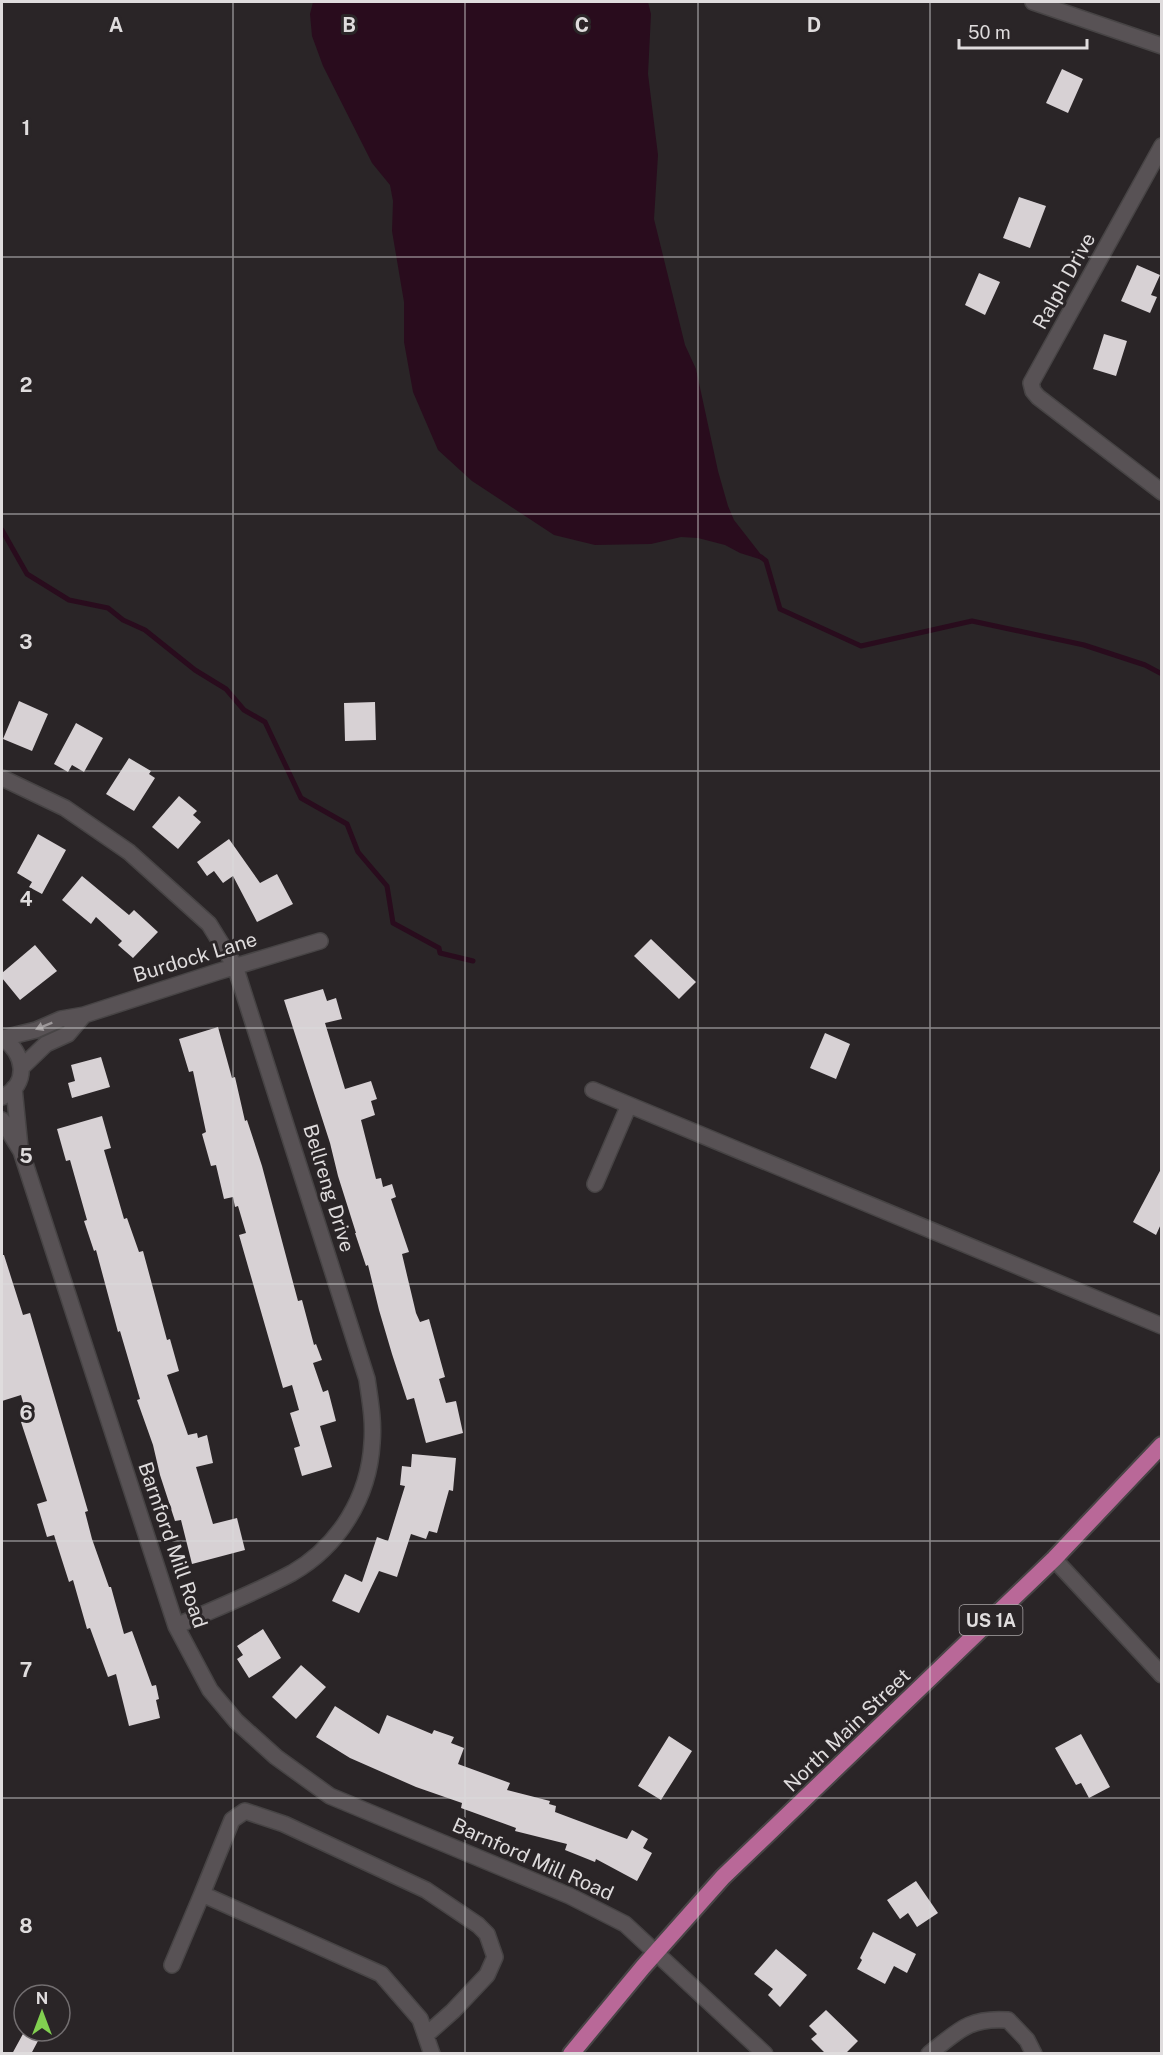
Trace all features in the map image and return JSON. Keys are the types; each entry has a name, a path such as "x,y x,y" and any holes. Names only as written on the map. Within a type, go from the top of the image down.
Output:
{"main road":[{"name":"North Main Street","path":"571,2054 723,1877 1054,1559 1161,1445"}],"street":[{"path":"1033,2 1161,46"},
{"name":"Ralph Drive","path":"1161,146 1031,384 1038,397 1161,492"},
{"name":"Bellreng Drive","path":"2,778 65,808 129,852 209,924 236,966 367,1379 372,1412 372,1443 367,1477 354,1510 339,1534 317,1555 292,1572 176,1626"},
{"name":"Burdock Lane","path":"2,1038 36,1030 61,1020 84,1015 320,941"},
{"name":"Burdock Lane","path":"21,1068 46,1044 68,1034 84,1015"},
{"path":"2,1038 13,1045 19,1056 21,1068"},
{"name":"Barnford Mill Road","path":"21,1068 19,1080 8,1092 21,1151 176,1626 210,1690 236,1721 276,1757 330,1796 570,1896 625,1924 765,2054"},
{"path":"593,1090 1161,1326"},
{"path":"595,1184 629,1105"},
{"name":"Barnford Mill Road","path":"2,1120 21,1151"},
{"path":"1054,1559 1161,1675"},
{"path":"172,1965 232,1820 245,1811 284,1824 426,1890 478,1924 487,1934 495,1957 487,1975 453,2011 426,2035"},
{"path":"202,1894 381,1974 420,2019 432,2054"},
{"path":"929,2054 968,2023 989,2018 1008,2020 1027,2040 1034,2054"}],"shaded area":[{"path":"313,2 648,2 651,14 648,74 658,155 654,219 685,345 696,369 728,506 734,520 766,561 740,553 725,545 698,538 681,537 651,544 595,545 554,535 472,481 438,450 413,392 404,342 404,302 392,231 393,201 390,185 372,163 323,66 312,36 310,14"}],"building":[{"path":"1062,69 1083,79 1068,113 1046,103"},
{"path":"1019,197 1046,206 1030,248 1003,238"},
{"path":"1137,265 1160,275 1151,295 1157,297 1150,313 1121,301"},
{"path":"979,273 1000,282 985,315 965,305"},
{"path":"1104,334 1127,341 1116,376 1093,369"},
{"path":"19,701 48,714 32,751 3,739"},
{"path":"375,702 376,740 345,741 344,703"},
{"path":"76,723 103,738 84,772 72,765 68,772 54,764"},
{"path":"129,758 151,771 149,774 155,778 134,811 106,794"},
{"path":"179,796 197,811 193,815 201,822 178,849 152,827"},
{"path":"38,834 66,850 42,894 29,887 32,882 17,873"},
{"path":"229,839 260,883 277,874 293,904 257,922 233,876 223,883 214,871 207,876 197,862"},
{"path":"82,876 129,915 134,910 158,932 133,958 118,945 122,941 96,917 91,924 62,900"},
{"path":"651,939 696,982 679,999 634,956"},
{"path":"35,945 57,971 20,1000 2,978 2,973"},
{"path":"323,989 327,1001 336,998 342,1019 325,1023 345,1089 371,1081 377,1099 371,1101 375,1115 361,1120 376,1179 381,1178 383,1187 392,1184 396,1197 391,1199 409,1252 402,1254 416,1313 420,1322 429,1319 445,1377 439,1379 446,1403 456,1401 463,1433 426,1443 414,1398 407,1400 392,1354 368,1265 366,1266 355,1233 330,1143 284,1000"},
{"path":"218,1027 232,1078 235,1077 245,1121 247,1120 262,1166 298,1301 302,1300 314,1345 316,1344 322,1360 313,1363 323,1392 328,1390 336,1421 320,1426 332,1467 302,1476 294,1448 300,1446 290,1413 299,1410 292,1385 283,1388 239,1235 246,1233 238,1206 235,1207 233,1197 224,1199 216,1165 211,1166 202,1134 206,1132 193,1071 189,1072 179,1039"},
{"path":"825,1033 850,1044 836,1079 810,1068"},
{"path":"101,1057 110,1087 72,1098 68,1083 75,1081 71,1065"},
{"path":"102,1116 111,1148 104,1150 124,1219 127,1218 139,1252 143,1251 167,1340 170,1339 179,1371 167,1375 188,1435 197,1433 198,1438 207,1435 213,1463 196,1467 213,1524 237,1518 245,1550 192,1564 181,1520 175,1521 137,1400 140,1399 120,1331 118,1332 96,1250 94,1251 84,1221 87,1220 70,1160 66,1161 57,1129"},
{"path":"1161,1169 1161,1224 1156,1235 1133,1222"},
{"path":"2,1255 4,1255 23,1315 30,1313 88,1511 85,1512 92,1539 109,1587 111,1587 124,1634 132,1631 152,1686 156,1685 159,1699 156,1700 160,1718 129,1726 116,1674 108,1677 90,1628 87,1629 73,1580 69,1582 54,1535 47,1537 37,1504 47,1501 21,1422 28,1420 21,1395 2,1401"},
{"path":"412,1454 456,1458 453,1491 449,1490 437,1533 429,1531 426,1539 411,1534 397,1577 379,1571 359,1613 332,1601 345,1574 362,1582 377,1537 388,1541 405,1486 400,1485 402,1466 411,1467"},
{"path":"263,1629 281,1658 249,1678 237,1659 243,1655 237,1646"},
{"path":"301,1665 326,1687 296,1719 272,1697"},
{"path":"335,1706 379,1734 387,1715 432,1734 434,1730 454,1737 451,1743 464,1748 458,1764 510,1783 507,1790 550,1801 549,1804 556,1806 555,1812 627,1839 632,1830 648,1839 643,1848 652,1853 637,1881 596,1859 595,1862 565,1850 567,1844 515,1831 516,1828 461,1808 462,1803 416,1787 350,1758 316,1737"},
{"path":"1081,1734 1110,1787 1089,1798 1081,1783 1076,1785 1055,1748"},
{"path":"669,1736 692,1751 661,1800 638,1786"},
{"path":"916,1881 938,1913 917,1927 908,1913 900,1919 887,1900"},
{"path":"873,1932 916,1954 907,1973 894,1966 885,1984 857,1969"},
{"path":"776,1949 807,1975 780,2007 768,1995 773,1989 754,1974"},
{"path":"826,2010 858,2041 845,2054 826,2054 811,2039 817,2034 809,2026"},
{"path":"18,2043 37,2043 31,2054 12,2054"}],"waterway":[{"path":"2,530 27,574 69,600 108,608 123,620 145,630 195,670 226,689 244,710 265,722 301,798 347,824 358,852 387,886 393,923 439,948 440,953 473,961"},
{"path":"761,557 766,561 780,609 861,646 972,621 1084,645 1145,665 1162,674"}]}
